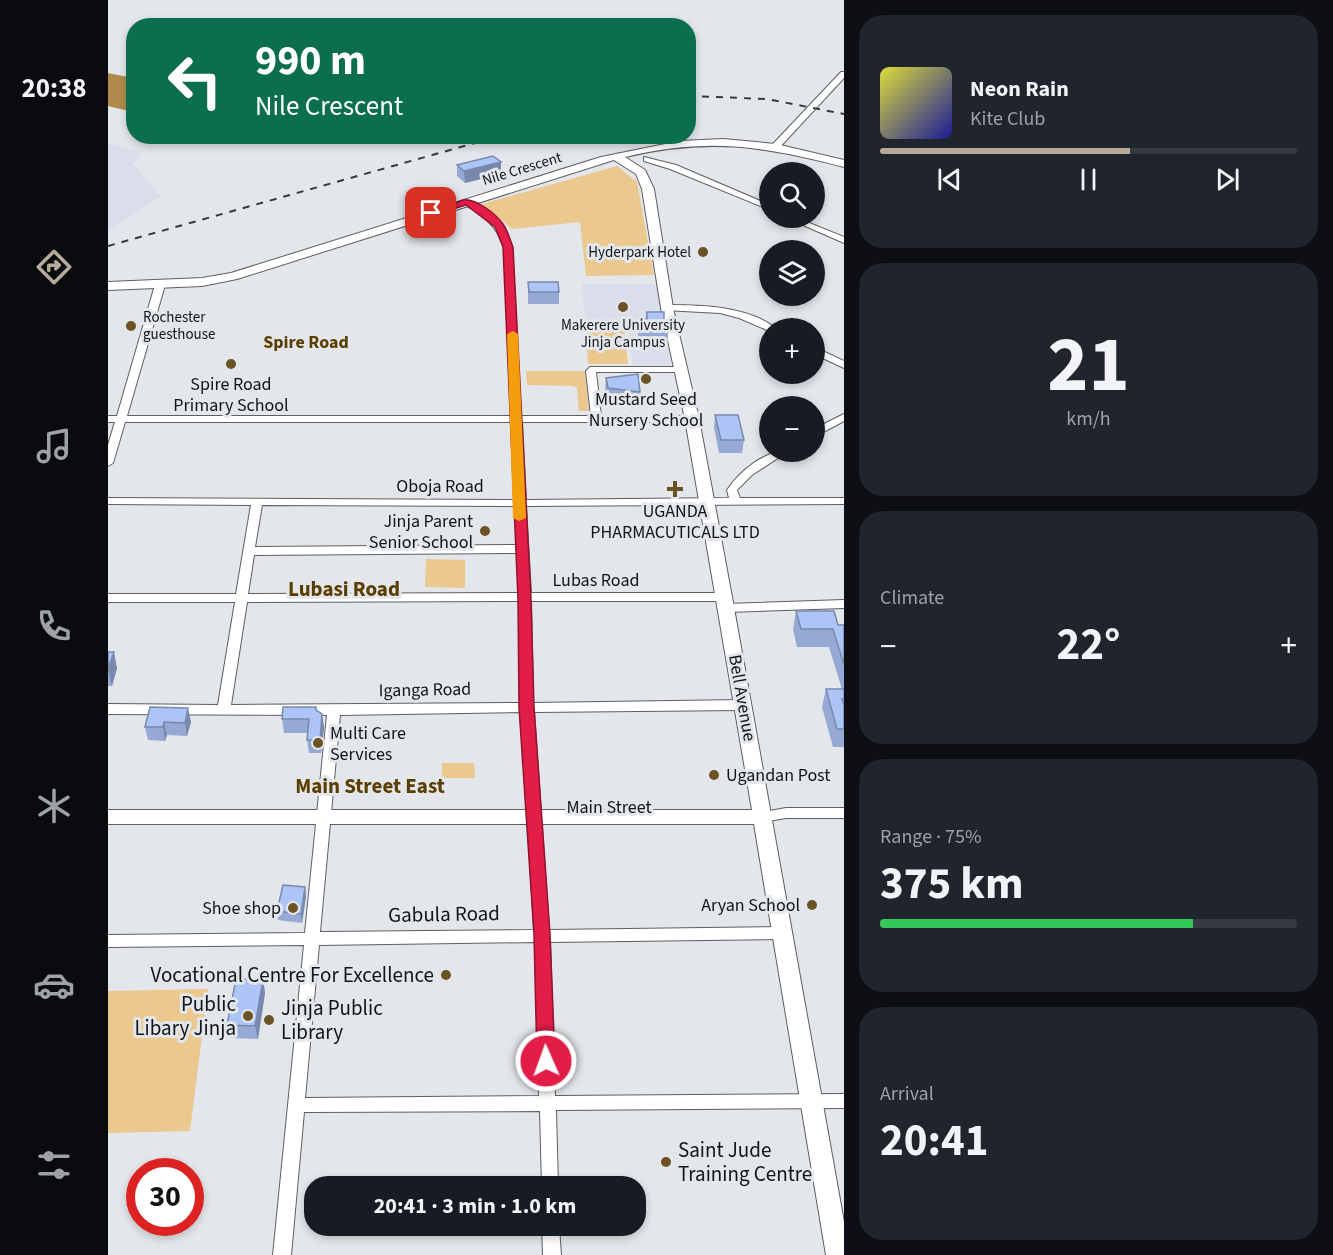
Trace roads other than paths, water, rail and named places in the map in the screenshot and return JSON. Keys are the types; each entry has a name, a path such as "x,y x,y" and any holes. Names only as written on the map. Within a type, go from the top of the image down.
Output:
{"street":[{"path":"776,147 844,74"},
{"name":"Nile Crescent","path":"696,144 702,142 776,147 844,164"},
{"name":"Nile Crescent","path":"108,286 202,282 233,276 616,157 645,160 696,144"},
{"path":"616,157 645,160 673,167 759,203"},
{"name":"Bell Avenue","path":"645,160 667,308 692,419 838,1255"},
{"path":"467,202 499,226 508,247 525,599 527,707 542,934 550,1176"},
{"path":"815,228 844,240"},
{"path":"108,463 160,285"},
{"path":"667,308 718,308 759,323"},
{"path":"825,356 844,365"},
{"path":"596,418 591,371 593,369 682,370"},
{"path":"825,428 844,417"},
{"path":"108,419 692,419"},
{"path":"735,501 732,490 738,481 764,462"},
{"name":"Oboja Road","path":"108,501 519,503 844,501"},
{"path":"224,708 257,502"},
{"path":"249,551 521,549"},
{"name":"Lubas Road","path":"108,598 525,599 844,604"},
{"name":"Iganga Road","path":"108,709 334,710 743,705"},
{"path":"282,1255 334,710"},
{"name":"Main Street","path":"108,808 324,812"},
{"name":"Main Street","path":"108,817 324,812 844,813"},
{"name":"Gabula Road","path":"108,941 542,934 781,933"},
{"path":"297,1105 844,1101"},
{"path":"551,1236 552,1255"}],"railway":[{"path":"696,96 767,99 844,114"},
{"path":"108,246 471,144"}],"place":[{"name":"Hyderpark Hotel","path":"703,252"},
{"name":"Makerere University Jinja Campus","path":"623,307"},
{"name":"Rochester guesthouse","path":"131,326"},
{"name":"Spire Road Primary School","path":"231,364"},
{"name":"Mustard Seed Nursery School","path":"646,379"},
{"name":"UGANDA PHARMACUTICALS LTD","path":"675,489"},
{"name":"Jinja Parent Senior School","path":"485,531"},
{"name":"Multi Care Services","path":"318,743"},
{"name":"Ugandan Post","path":"714,775"},
{"name":"Aryan School","path":"812,905"},
{"name":"Shoe shop","path":"293,908"},
{"name":"Vocational Centre For Excellence","path":"446,975"},
{"name":"Public Libary Jinja","path":"248,1016"},
{"name":"Jinja Public Library","path":"269,1020"},
{"name":"Saint Jude Training Centre","path":"666,1162"}],"district":[{"name":"Spire Road","path":"306,342"},
{"name":"Lubasi Road","path":"344,589"},
{"name":"Main Street East","path":"370,786"}]}
